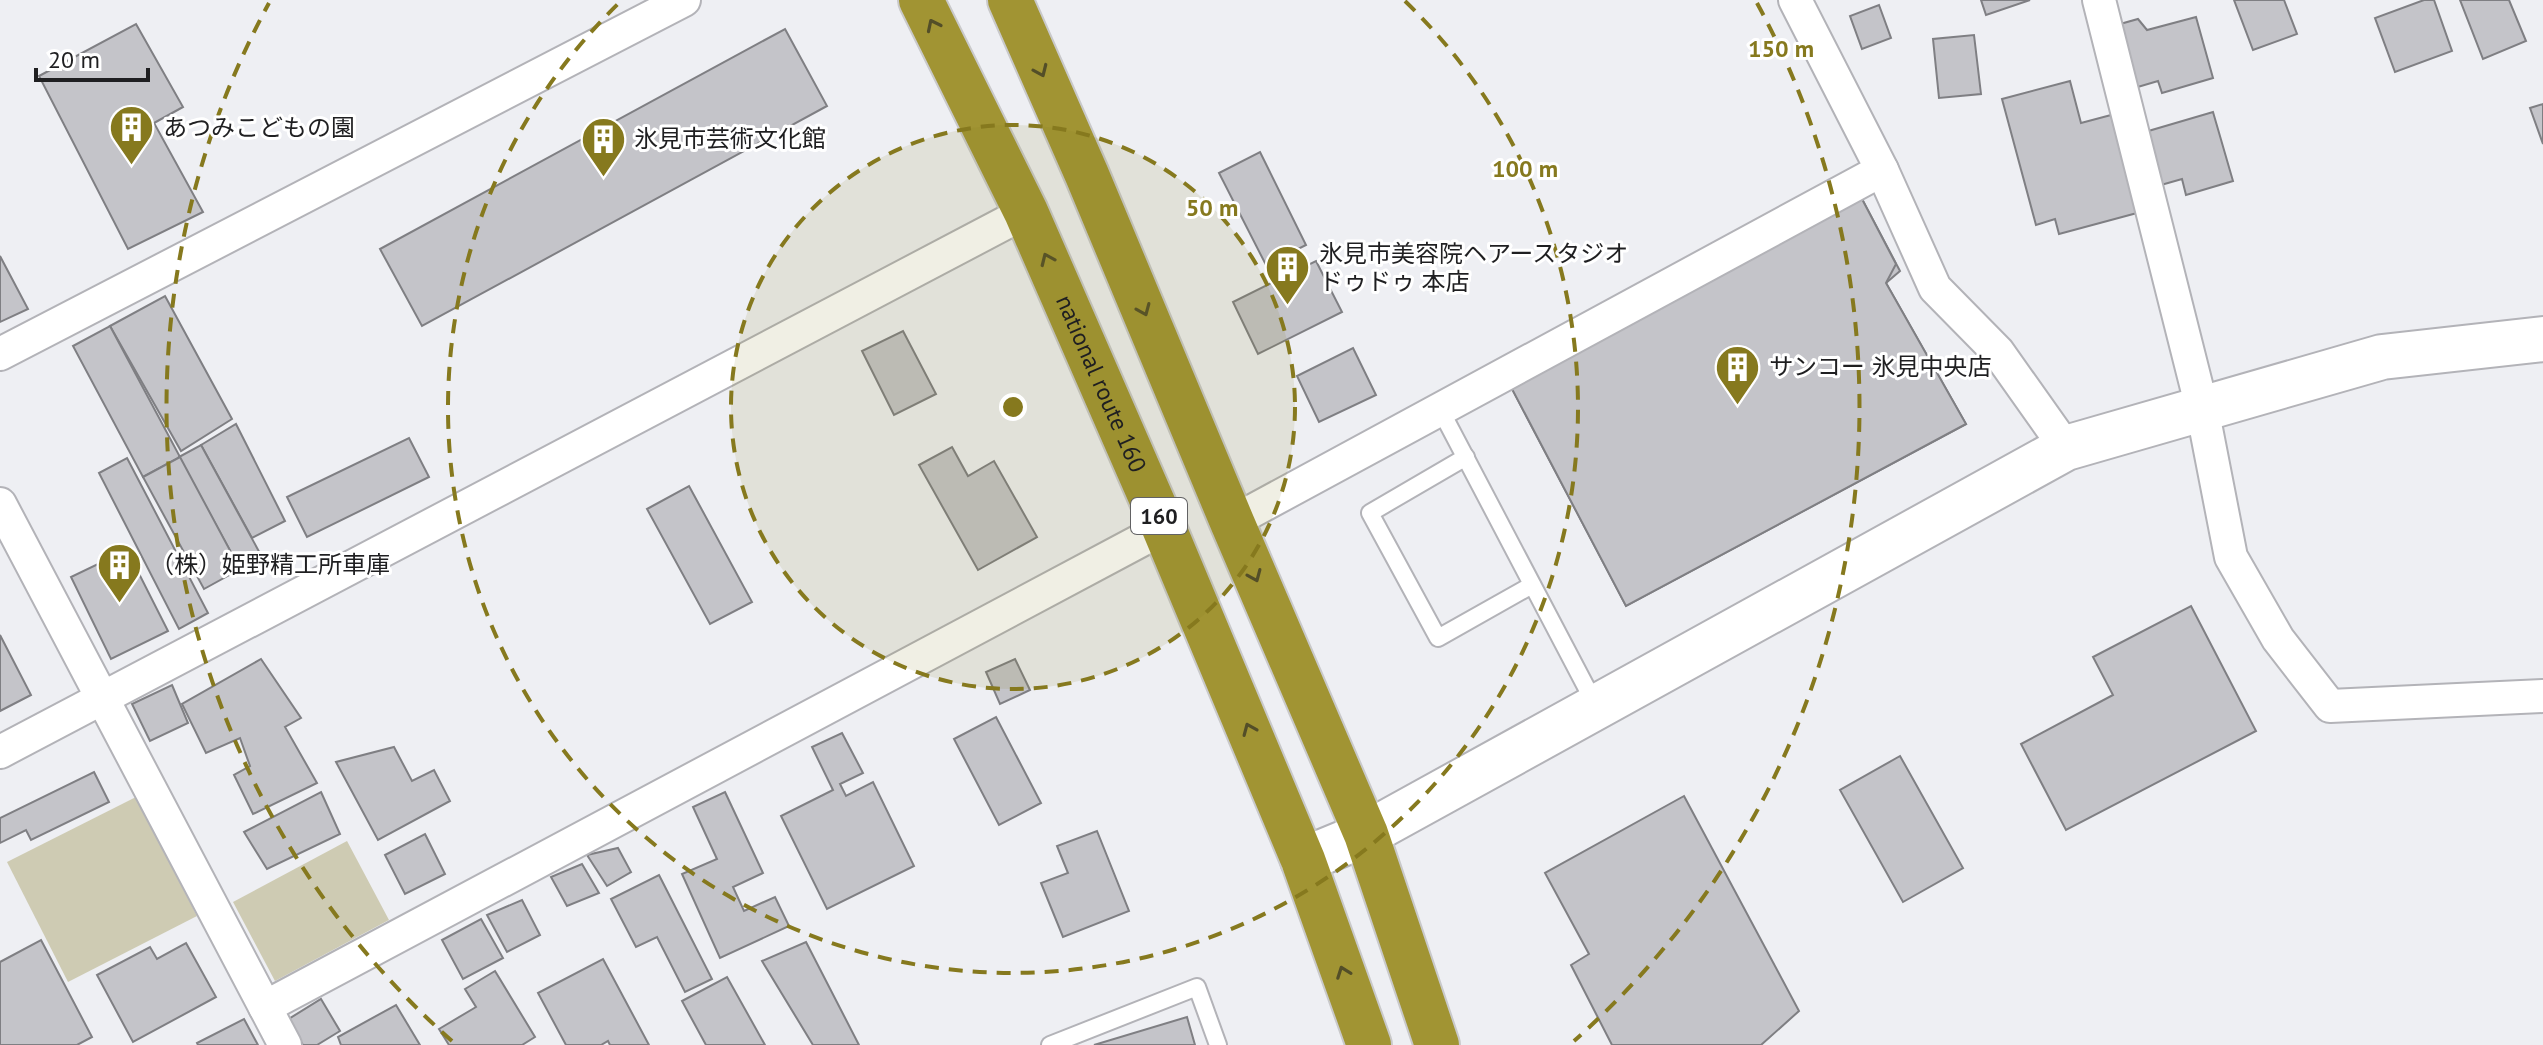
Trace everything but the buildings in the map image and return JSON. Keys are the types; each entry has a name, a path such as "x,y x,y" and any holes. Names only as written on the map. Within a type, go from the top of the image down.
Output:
{"highway":[{"name":"national route 160","path":"921,0 1026,212 1164,528 1303,860 1369,1045"},
{"name":"160","path":"1010,0 1366,834 1437,1045"}],"street":[{"path":"0,354 684,0"},
{"path":"1795,0 1882,170 1935,288 1998,352 2066,448"},
{"path":"2099,0 2202,408 2231,557 2278,639 2330,706 2543,696"},
{"path":"1232,522 1882,170"},
{"path":"0,752 1026,212"},
{"path":"1303,860 1366,834 2066,448 2382,357 2543,339"},
{"path":"0,504 285,1045"},
{"path":"265,1007 1164,528"}],"lane":[{"path":"1440,409 1596,706"},
{"path":"1466,457 1370,513 1438,638 1532,585"},
{"path":"1050,1045 1197,987 1218,1045"}],"shaded area":[{"path":"136,797 197,916 68,982 7,862"},
{"path":"347,841 389,920 275,981 233,902"}],"place":[{"name":"あつみこどもの園","path":"132,167"},
{"name":"氷見市芸術文化館","path":"603,178"},
{"name":"氷見市美容院ヘアースタジオ ドゥドゥ 本店","path":"1288,307"},
{"name":"サンコー 氷見中央店","path":"1738,406"},
{"name":"（株）姫野精工所車庫","path":"119,604"}]}
